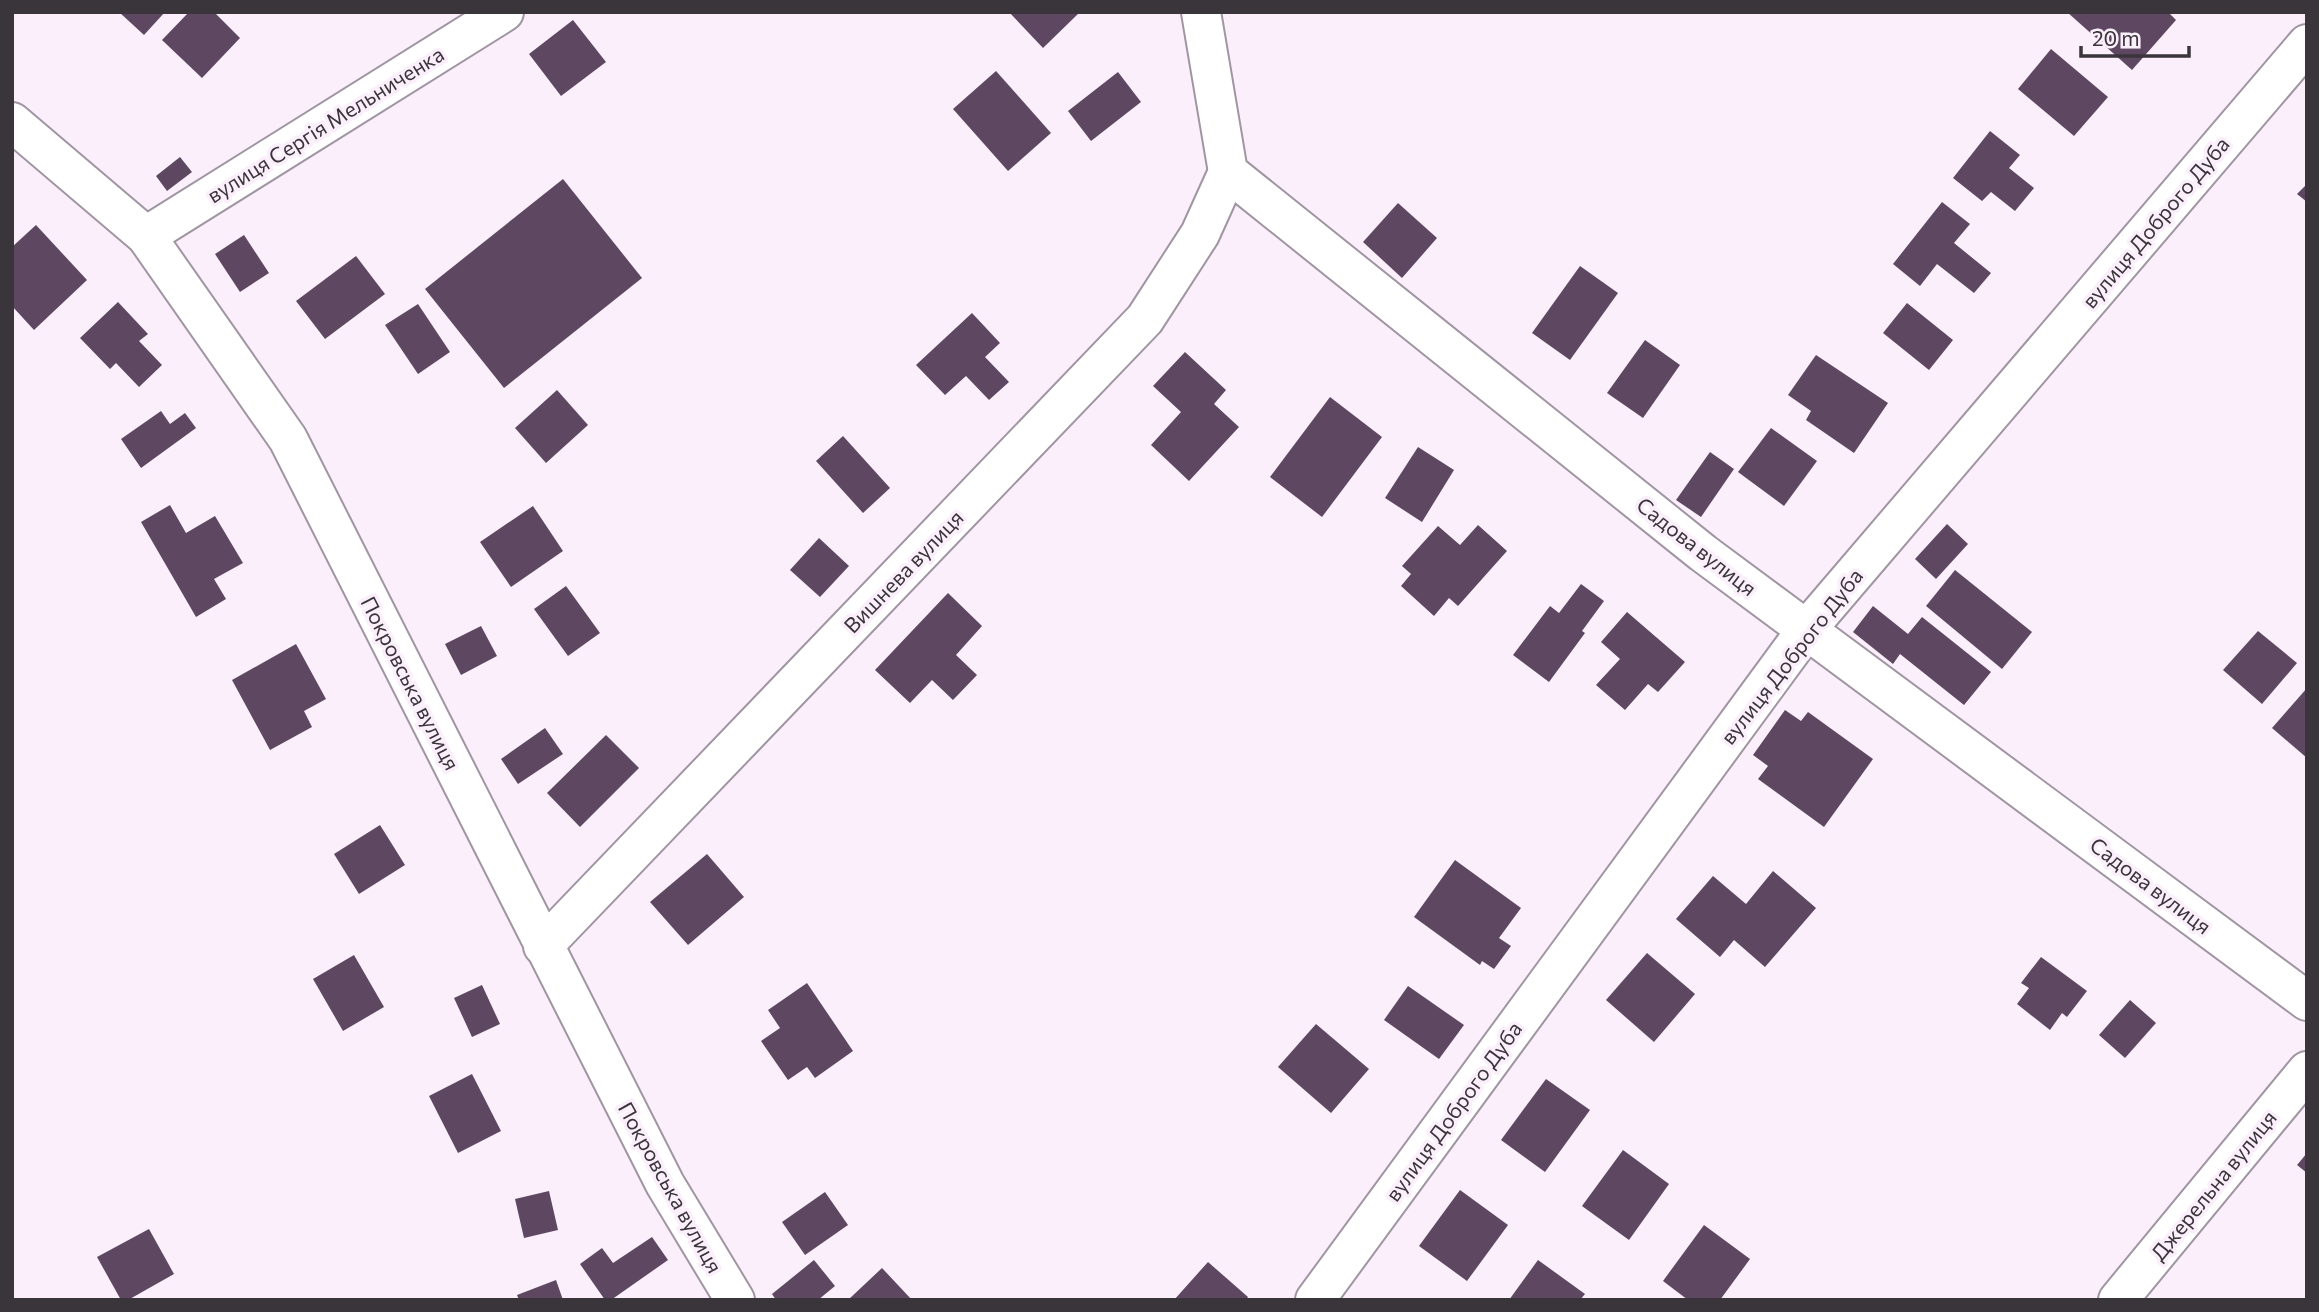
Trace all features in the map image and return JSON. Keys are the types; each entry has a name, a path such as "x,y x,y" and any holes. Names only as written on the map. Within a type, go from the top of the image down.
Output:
{"street":[{"name":"вулиця Сергія Мельниченка","path":"146,236 505,12"},
{"path":"1202,12 1228,172"},
{"name":"вулиця Доброго Дуба","path":"1315,1300 1807,629 2307,44"},
{"name":"Покровська вулиця","path":"12,122 146,236 288,439 665,1184 735,1300"},
{"name":"Садова вулиця","path":"1228,172 1703,553 2307,1001"},
{"name":"Вишнева вулиця","path":"543,946 1145,319 1200,234 1228,172"},
{"name":"Джерельна вулиця","path":"2118,1300 2307,1071"}],"building":[{"path":"119,12 165,12 144,35"},
{"path":"189,12 214,12 240,38 202,78 162,40"},
{"path":"1009,12 1080,12 1043,48"},
{"path":"2067,12 2168,12 2176,20 2132,70"},
{"path":"573,20 606,62 561,96 529,54"},
{"path":"2051,49 2108,97 2074,136 2018,89"},
{"path":"996,71 1051,133 1008,171 953,109"},
{"path":"1118,72 1141,102 1091,141 1068,111"},
{"path":"1990,131 2020,155 2009,168 2034,188 2015,211 1991,192 1982,201 1953,178"},
{"path":"180,157 192,172 167,191 156,176"},
{"path":"563,179 642,278 504,388 425,289"},
{"path":"2307,184 2307,202 2297,194"},
{"path":"1942,202 1970,224 1954,243 1991,273 1974,293 1937,264 1920,286 1893,264"},
{"path":"1398,203 1437,238 1402,278 1363,242"},
{"path":"36,225 87,280 34,330 12,306 12,247"},
{"path":"244,235 269,273 240,292 215,254"},
{"path":"356,256 385,294 325,339 296,301"},
{"path":"1580,266 1618,293 1570,360 1532,333"},
{"path":"118,302 148,334 139,341 162,365 139,387 116,363 110,369 80,338"},
{"path":"1907,303 1953,340 1929,370 1883,333"},
{"path":"418,304 450,352 418,374 385,325"},
{"path":"972,313 1000,343 985,357 1009,382 989,400 966,376 945,395 916,365"},
{"path":"1645,340 1680,365 1643,418 1607,393"},
{"path":"1185,352 1226,390 1214,404 1239,427 1189,481 1151,445 1181,412 1153,386"},
{"path":"1816,355 1888,403 1854,453 1806,420 1811,411 1788,395"},
{"path":"557,390 588,425 546,463 515,428"},
{"path":"1330,397 1382,437 1322,517 1270,477"},
{"path":"161,411 170,424 185,413 196,428 141,468 121,439"},
{"path":"1771,428 1817,461 1784,506 1738,472"},
{"path":"843,436 890,488 863,513 816,461"},
{"path":"1418,447 1454,470 1422,522 1385,498"},
{"path":"1710,452 1734,469 1701,517 1676,500"},
{"path":"170,505 186,533 215,516 243,563 214,579 226,599 196,617 141,522"},
{"path":"533,506 563,551 511,587 480,542"},
{"path":"1947,524 1968,544 1936,579 1915,559"},
{"path":"1478,525 1507,551 1458,606 1449,598 1434,616 1401,586 1411,574 1402,566 1438,526 1460,545"},
{"path":"819,538 849,566 820,597 790,570"},
{"path":"1955,570 2032,632 2002,669 1926,606"},
{"path":"1581,584 1604,601 1582,631 1585,633 1549,682 1513,655 1550,606 1559,613"},
{"path":"566,586 600,633 568,656 534,609"},
{"path":"948,593 982,626 956,655 977,675 953,700 932,680 910,703 875,670"},
{"path":"1873,606 1908,634 1922,617 1991,672 1964,705 1900,654 1893,664 1853,632"},
{"path":"1627,612 1685,662 1658,692 1648,684 1625,710 1596,685 1620,659 1601,642"},
{"path":"481,626 497,656 461,675 445,644"},
{"path":"2258,631 2297,663 2262,704 2223,670"},
{"path":"296,644 326,699 304,711 312,727 270,750 232,680"},
{"path":"2307,688 2307,758 2272,728"},
{"path":"1785,710 1801,721 1808,712 1873,759 1824,827 1758,779 1768,766 1753,755"},
{"path":"545,728 563,754 518,784 501,759"},
{"path":"606,735 639,768 580,827 547,793"},
{"path":"380,825 405,865 359,894 334,854"},
{"path":"707,854 744,897 688,945 650,902"},
{"path":"1455,860 1521,908 1499,938 1511,946 1494,969 1482,961 1480,965 1414,917"},
{"path":"1773,871 1816,908 1765,967 1734,940 1720,957 1676,919 1713,876 1746,904"},
{"path":"1647,953 1695,994 1654,1042 1606,1000"},
{"path":"354,955 384,1007 343,1031 313,979"},
{"path":"2041,957 2087,991 2067,1017 2062,1013 2050,1030 2017,1004 2029,988 2021,983"},
{"path":"807,983 853,1051 815,1078 807,1067 788,1080 761,1041 780,1028 768,1010"},
{"path":"482,985 500,1024 472,1037 454,998"},
{"path":"1408,986 1464,1025 1439,1059 1384,1020"},
{"path":"2130,1000 2156,1023 2125,1058 2099,1035"},
{"path":"1316,1024 1369,1069 1331,1113 1278,1067"},
{"path":"472,1074 501,1131 458,1153 429,1096"},
{"path":"1546,1079 1590,1110 1545,1172 1501,1140"},
{"path":"1623,1150 1669,1184 1629,1240 1582,1206"},
{"path":"2307,1153 2307,1173 2297,1165"},
{"path":"1460,1190 1508,1225 1467,1281 1419,1246"},
{"path":"549,1191 558,1230 524,1238 515,1199"},
{"path":"825,1192 848,1225 805,1255 782,1222"},
{"path":"1704,1225 1750,1259 1720,1300 1688,1300 1663,1281"},
{"path":"149,1229 174,1274 128,1300 121,1300 97,1257"},
{"path":"652,1237 668,1260 611,1300 605,1300 580,1264 602,1248 613,1263"},
{"path":"814,1260 835,1286 818,1300 776,1300 772,1294"},
{"path":"1538,1260 1585,1294 1580,1300 1509,1300"},
{"path":"1208,1262 1248,1297 1246,1300 1174,1300"},
{"path":"882,1268 912,1300 848,1300"},
{"path":"556,1280 563,1300 519,1300 517,1295"}]}
